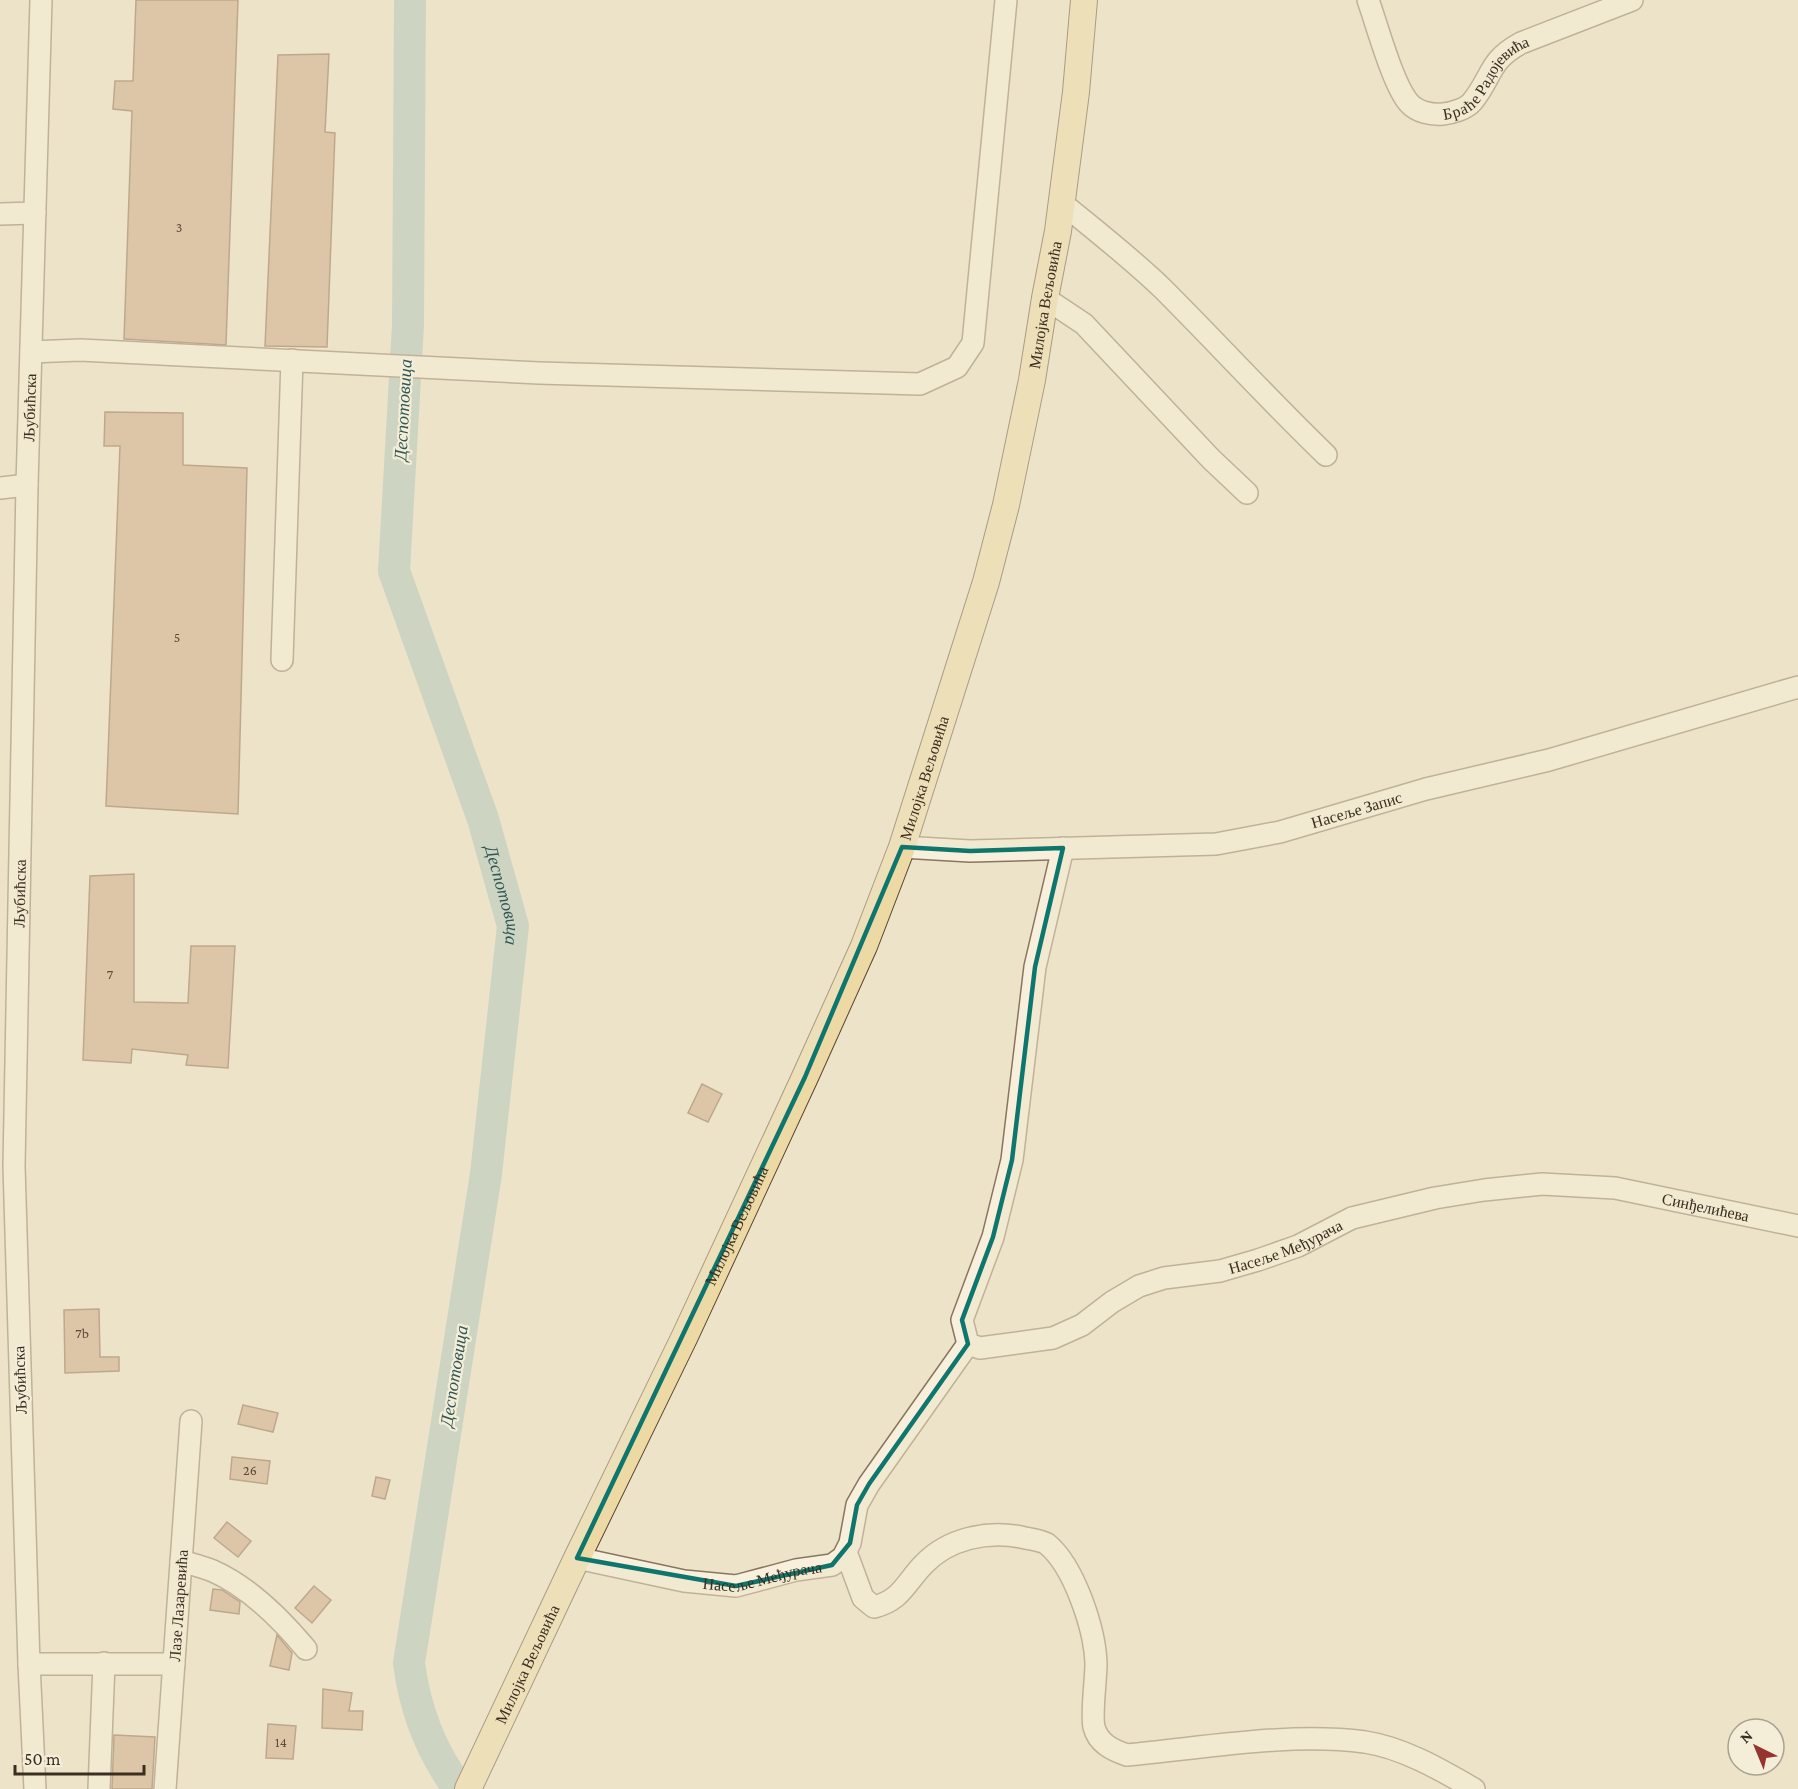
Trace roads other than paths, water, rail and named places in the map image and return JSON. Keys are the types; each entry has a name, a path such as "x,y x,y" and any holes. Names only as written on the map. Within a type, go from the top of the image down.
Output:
{"main road":[{"name":"Милојка Вељовића","path":"468,1789 806,1077 864,946 902,847 998,539 1032,380 1062,204 1076,92 1084,0"}],"street":[{"name":"Љубићска","path":"35,1789 14,1166 27,484 41,0"},
{"path":"31,352 80,350 539,373 920,384 957,367 972,343 1006,0"},
{"name":"Браће Радојевића","path":"1368,0 1401,92 1411,105 1431,115 1451,113 1471,104 1497,60 1506,51 1632,0"},
{"path":"1062,204 1162,288 1271,402 1326,455"},
{"path":"0,214 35,213"},
{"path":"1045,297 1084,324 1211,459 1247,493"},
{"path":"282,660 292,360"},
{"path":"0,488 27,484"},
{"name":"Насеље Запис","path":"902,847 970,851 1216,844 1280,832 1426,789 1549,760 1798,687"},
{"path":"968,1344 962,1320 993,1237 1012,1160 1035,967 1063,848"},
{"name":"Насеље Међурача","path":"577,1558 684,1581 736,1586 796,1570 831,1565 843,1557 850,1543 857,1505 869,1484 968,1344 980,1348 1053,1338 1082,1325 1139,1286 1164,1278 1220,1271 1258,1260 1298,1246 1352,1218 1435,1198 1484,1190 1542,1184 1614,1188"},
{"name":"Синђелићева","path":"1614,1188 1798,1226"},
{"name":"Лазе Лазаревића","path":"165,1789 191,1421"},
{"path":"846,1551 863,1598 874,1607 886,1604 900,1595 925,1563 944,1548 975,1536 1016,1536 1046,1543 1068,1568 1090,1629 1096,1661 1093,1725 1099,1739 1112,1749 1127,1755 1234,1743 1322,1739 1367,1743 1405,1754 1441,1770 1474,1789"},
{"path":"181,1561 213,1571 234,1583 261,1603 287,1627 306,1649"},
{"path":"99,1789 104,1663"},
{"path":"29,1664 174,1664"}],"waterway":[{"name":"Деспотовица","path":"410,0 408,325 394,571 483,819 513,926 486,1174 409,1663 415,1697 426,1730 440,1760 459,1789"}]}
